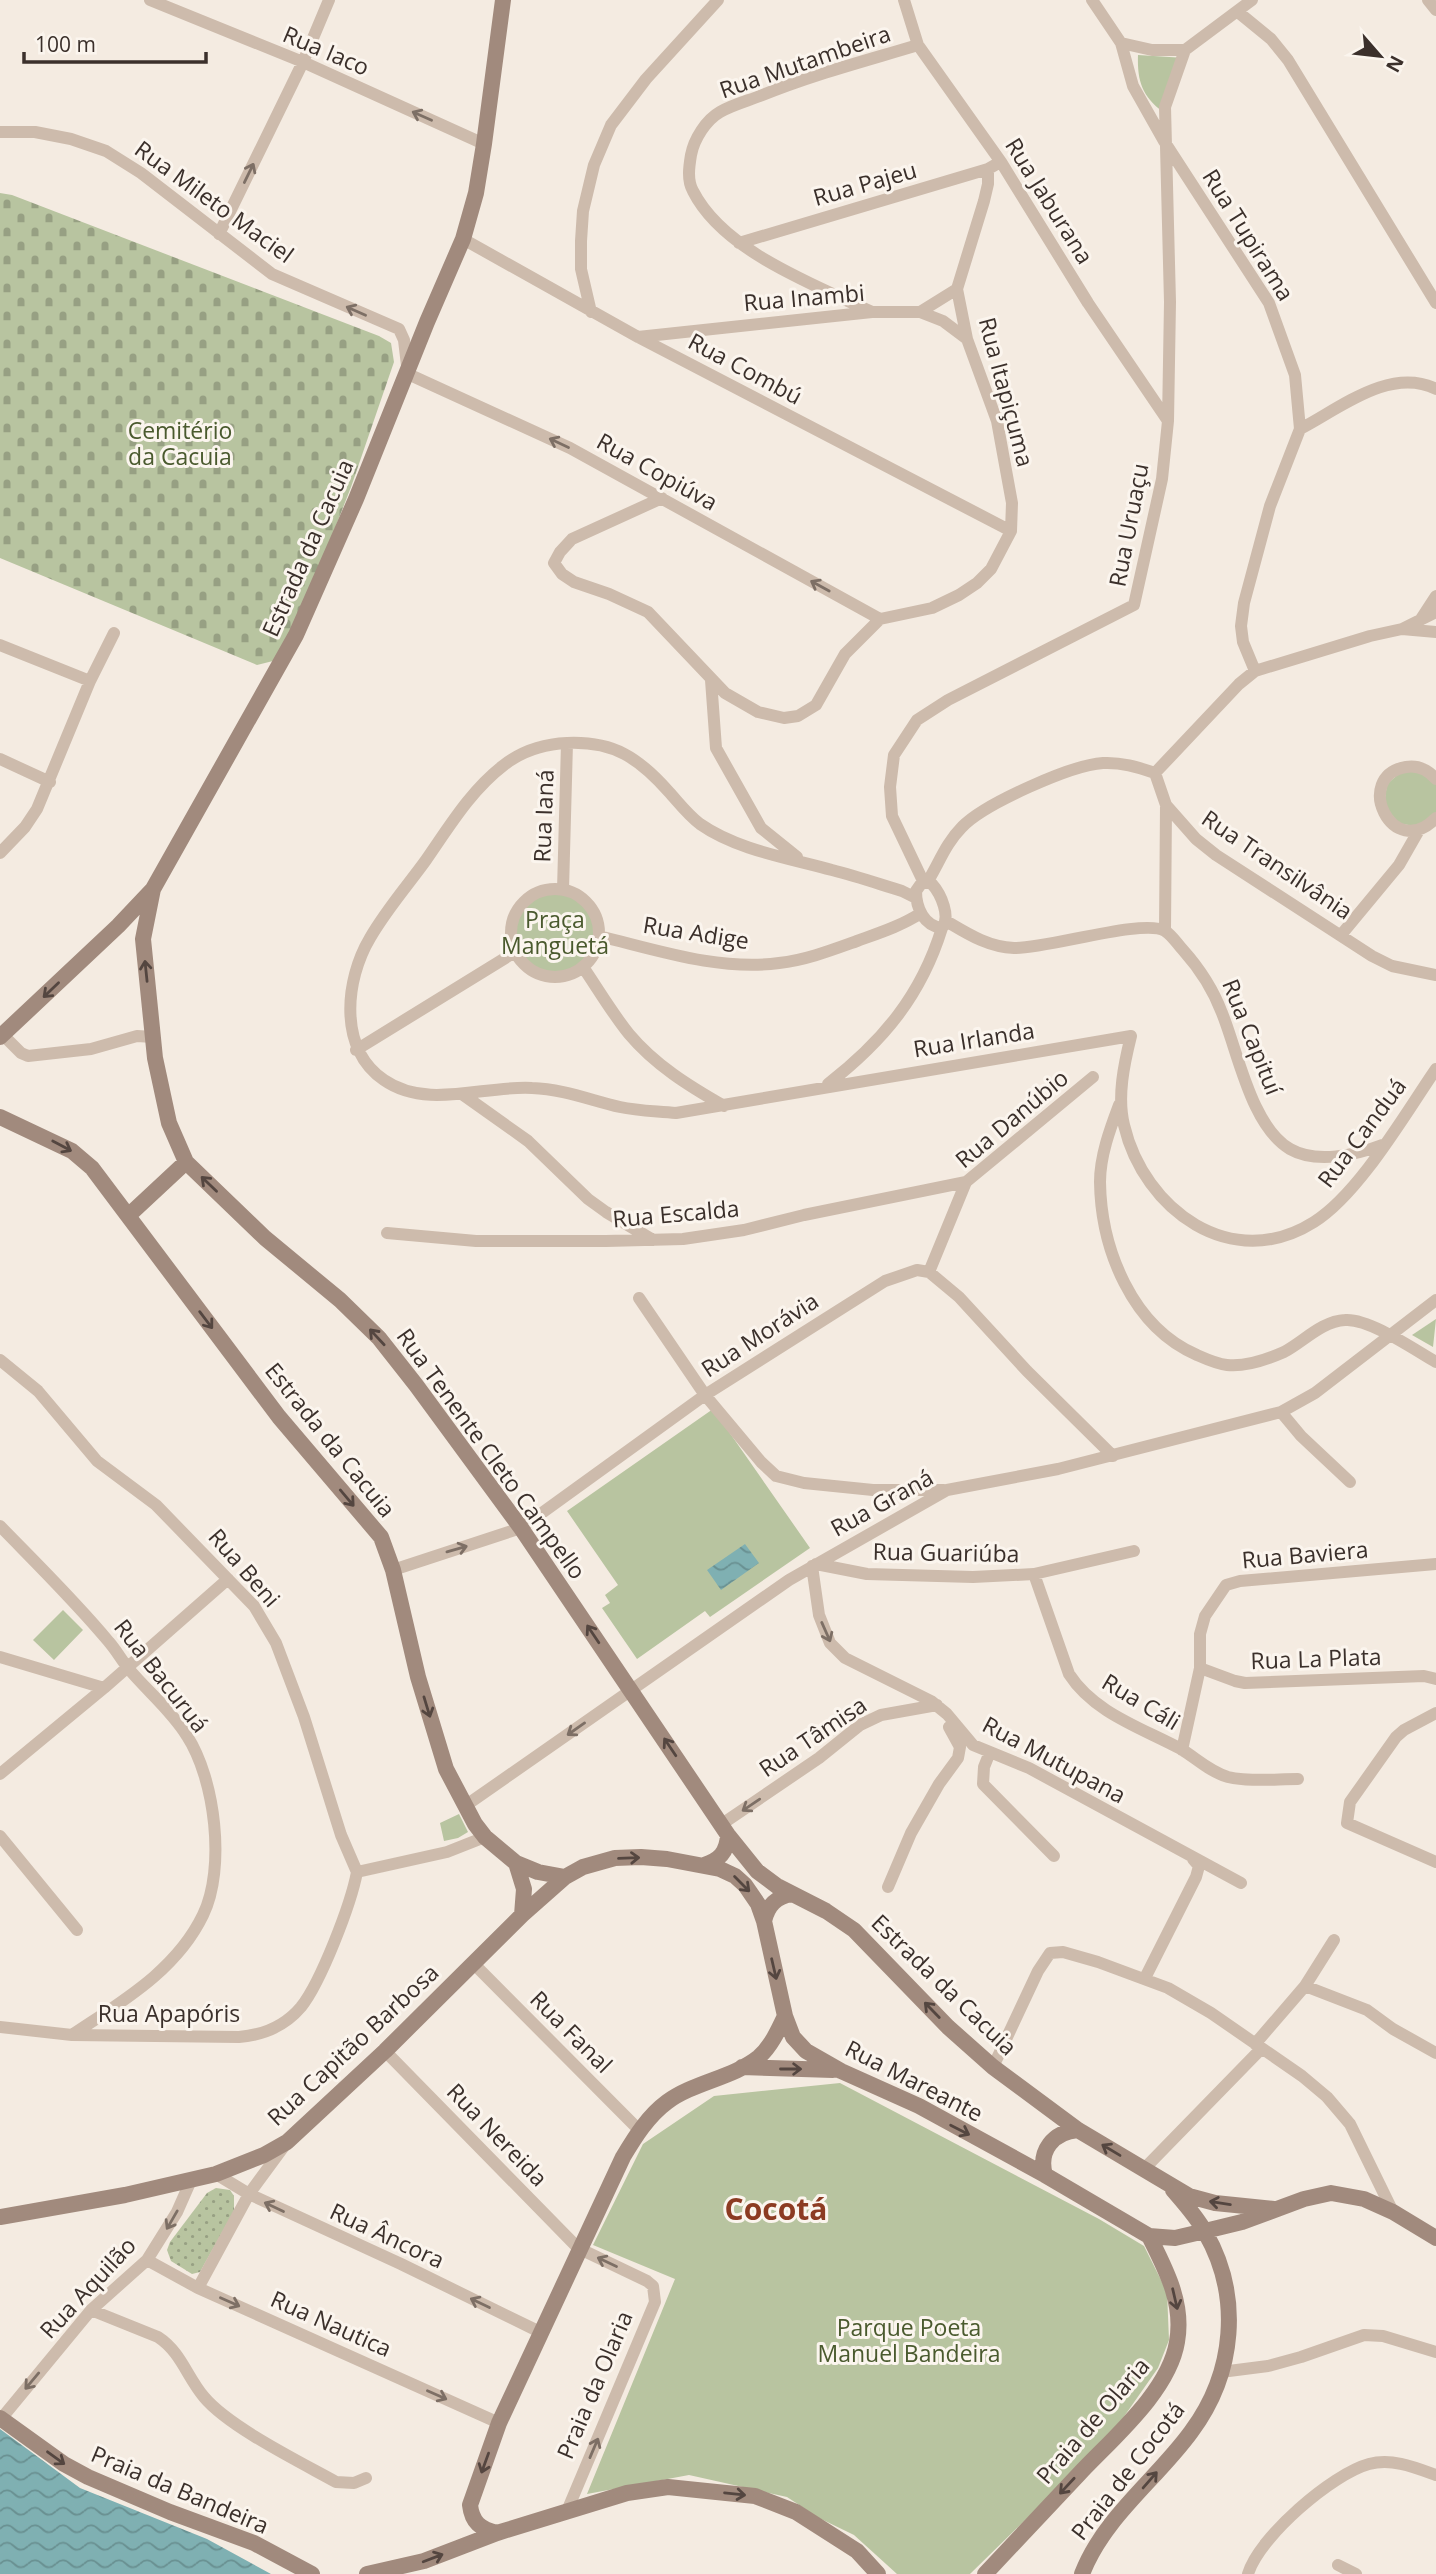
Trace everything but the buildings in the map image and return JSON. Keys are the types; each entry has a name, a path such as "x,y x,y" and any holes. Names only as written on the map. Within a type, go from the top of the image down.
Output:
{"main road":[{"name":"Estrada da Cacuia","path":"2,1036 153,889 296,635 356,499 463,239 476,193 503,0"},
{"name":"Rua Tenente Cleto Campello","path":"153,889 143,939 155,1058 169,1123 186,1162 265,1238 332,1293 379,1338 521,1528 725,1830"},
{"path":"118,926 129,927 143,939"},
{"name":"Estrada da Cacuia","path":"0,1117 72,1151 92,1168 279,1417 381,1537 393,1570 422,1690 446,1769 465,1806 485,1837 516,1863 538,1872 565,1877"},
{"path":"128,1216 186,1162"},
{"name":"Estrada da Cacuia","path":"725,1830 757,1871 854,1930 948,2027 993,2067 1078,2130 1169,2186"},
{"path":"704,1865 717,1861 723,1854 725,1830"},
{"name":"Rua Capitão Barbosa","path":"0,2217 125,2195 216,2174 264,2155 287,2142 522,1915 565,1877 583,1867 615,1858 667,1858 704,1865"},
{"path":"516,1863 524,1888 522,1915"},
{"name":"Rua Mareante","path":"704,1865 735,1876 758,1904 785,2016 798,2044 813,2056 841,2071 919,2106 1149,2236"},
{"path":"764,1921 768,1909 776,1900 792,1894"},
{"path":"496,2533 479,2526 471,2514 470,2505 499,2423 609,2183 639,2130 665,2103 683,2092 741,2067 765,2050 785,2016"},
{"path":"741,2067 841,2071"},
{"path":"1045,2175 1043,2157 1052,2140 1069,2131 1078,2130"},
{"path":"1169,2186 1201,2200 1274,2209"},
{"name":"Praia de Cocotá","path":"1082,2574 1100,2536 1191,2432 1213,2395 1224,2364 1229,2340 1228,2298 1224,2276 1205,2231 1169,2186"},
{"path":"1149,2236 1175,2238 1205,2231 1331,2193 1364,2199 1436,2238"},
{"name":"Praia de Olaria","path":"985,2574 1127,2423 1157,2388 1168,2370 1177,2343 1178,2312 1171,2278 1149,2236"},
{"name":"Praia da Bandeira","path":"0,2419 64,2464 88,2477 170,2512 254,2543 312,2574"},
{"path":"367,2574 424,2561 496,2533 627,2493 668,2487 755,2496 796,2512 857,2551 878,2574"}],"street":[{"name":"Rua Iaco","path":"150,0 303,62 484,144"},
{"path":"219,234 303,62 329,0"},
{"path":"591,312 581,269 581,241 583,211 594,165 611,125 646,79 718,0"},
{"name":"Rua Jaburana","path":"904,0 918,45 1001,162 1088,303 1168,421"},
{"name":"Rua Tupirama","path":"1092,0 1121,43 1133,86 1164,141 1269,303 1295,375 1300,429 1270,506 1244,603 1241,626 1243,642 1255,671"},
{"path":"1121,43 1152,50 1185,50 1252,0"},
{"path":"1428,0 1436,10"},
{"path":"1238,12 1271,39 1288,60 1436,303"},
{"name":"Rua Mutambeira","path":"872,312 739,243 706,211 692,190 688,171 692,148 702,129 719,112 783,86 918,45"},
{"name":"Rua Uruaçu","path":"924,884 892,816 890,787 894,755 917,720 931,710 1134,605 1162,479 1168,421 1169,276 1165,107 1185,50"},
{"name":"Rua Mileto Maciel","path":"0,132 35,132 59,136 106,152 141,173 272,274 399,330"},
{"name":"Rua Pajeu","path":"739,243 988,169 1001,162"},
{"name":"Rua Itapiçuma","path":"880,620 932,608 977,583 990,569 1011,531 1012,503 997,421 967,339 957,289 984,201 988,169"},
{"name":"Rua Combú","path":"463,239 591,312 1011,531"},
{"path":"920,312 957,289"},
{"name":"Rua Inambi","path":"638,337 872,312 920,312 943,321 967,339"},
{"path":"408,374 404,340 399,330 427,322"},
{"name":"Rua Copiúva","path":"408,374 570,448 880,620"},
{"path":"1300,429 1387,384 1409,382 1436,389"},
{"path":"662,498 572,538 554,562 562,574 575,582 648,612 725,693 758,712 784,718 797,716 816,705 845,654 880,620"},
{"path":"1421,619 1436,596"},
{"path":"1166,806 1166,931 1151,927 1045,946 1012,948 976,940 963,932 941,928 923,916 924,884 952,838 964,825 985,810 1056,776 1101,763 1130,764 1155,773 1239,684 1255,671 1318,650 1402,629 1436,612"},
{"path":"1402,629 1436,632"},
{"path":"0,853 25,827 37,809 90,681 114,633"},
{"path":"0,645 90,681"},
{"path":"711,680 716,748 761,828 804,862"},
{"path":"515,952 356,1050 350,1023 353,981 369,939 471,796 504,765 524,752 567,743 614,748 643,764 692,818 703,826 745,845 902,891 924,884"},
{"name":"Rua Ianá","path":"563,890 567,743"},
{"path":"0,759 50,782"},
{"path":"1436,779 1425,770 1403,768 1385,780 1380,790 1382,812 1388,821 1398,828 1419,830 1436,818"},
{"name":"Rua Transilvânia","path":"1155,773 1166,806 1184,827 1216,855 1372,956 1392,966 1436,975"},
{"path":"1341,935 1399,865 1419,830"},
{"path":"825,1087 872,1048 895,1020 932,959 941,928 939,894 924,884"},
{"path":"549,890 563,890 585,901 593,911 599,936 591,958 583,967 571,974 545,976 523,963 515,952 512,925 516,912 525,901 549,890"},
{"name":"Rua Adige","path":"599,936 712,962 742,965 779,963 839,948 923,916"},
{"name":"Rua Capituí","path":"1166,931 1202,973 1213,992 1256,1105 1280,1142 1291,1150 1316,1156 1363,1153 1383,1145"},
{"path":"583,967 629,1034 656,1062 685,1084 724,1106"},
{"path":"2,1036 28,1056 91,1049 137,1036 153,1037"},
{"name":"Rua Irlanda","path":"356,1050 366,1065 385,1082 418,1093 462,1094 499,1088 532,1088 562,1091 621,1107 676,1113 825,1087 1129,1041"},
{"name":"Rua Canduá","path":"1129,1041 1120,1101 1124,1125 1139,1164 1167,1204 1199,1228 1240,1240 1261,1241 1277,1238 1312,1224 1329,1212 1383,1145 1436,1069"},
{"name":"Rua Danúbio","path":"929,1272 966,1182 1093,1077"},
{"path":"462,1094 528,1142 588,1199 653,1240"},
{"path":"1120,1101 1103,1159 1100,1180 1103,1219 1113,1259 1126,1286 1157,1327 1187,1350 1228,1365 1273,1356 1331,1324 1346,1320 1390,1335 1436,1362"},
{"name":"Rua Escalda","path":"387,1233 476,1241 653,1240 695,1237 744,1230 966,1182"},
{"name":"Rua Morávia","path":"393,1570 521,1528 705,1395 886,1281 917,1270 929,1272"},
{"path":"929,1272 959,1297 1027,1371 1113,1455"},
{"path":"639,1298 705,1395 776,1476 804,1483 873,1490 947,1490"},
{"name":"Rua Graná","path":"465,1806 814,1565 947,1490 1058,1469 1281,1412 1315,1393 1436,1300"},
{"name":"Rua Beni","path":"0,1360 38,1391 97,1461 156,1505 254,1606 276,1643 304,1717 341,1835 357,1872"},
{"path":"1281,1412 1301,1436 1350,1482"},
{"name":"Rua Bacuruá","path":"0,1526 101,1633 188,1737 212,1804 216,1855 212,1889 203,1915 172,1959 131,1997 72,2035"},
{"name":"Rua Guariúba","path":"814,1565 867,1574 973,1577 1034,1574 1133,1551"},
{"name":"Rua Baviera","path":"1182,1750 1200,1668 1200,1634 1205,1616 1226,1585 1240,1581 1436,1564"},
{"name":"Rua Mutupana","path":"814,1565 819,1615 827,1637 858,1665 942,1710 973,1745 1029,1768 1241,1883"},
{"name":"Rua Cáli","path":"1034,1574 1063,1658 1078,1687 1092,1700 1139,1730 1182,1750 1224,1776 1241,1779 1298,1779"},
{"path":"0,1774 128,1668 229,1579"},
{"path":"0,1657 104,1688"},
{"name":"Rua La Plata","path":"1200,1668 1245,1683 1424,1675 1436,1679"},
{"path":"888,1887 911,1833 939,1784 958,1758 960,1747 942,1710"},
{"name":"Rua Tâmisa","path":"725,1830 860,1725 881,1714 942,1710"},
{"path":"1436,1713 1396,1737 1353,1796 1347,1810 1347,1823 1436,1861"},
{"path":"989,1752 984,1767 983,1784 1054,1856"},
{"path":"0,1836 76,1930"},
{"path":"357,1872 447,1852 485,1837"},
{"path":"1144,1978 1196,1877 1199,1867 1193,1859"},
{"name":"Rua Apapóris","path":"0,2027 72,2035 239,2037 272,2030 301,2007 343,1918 357,1872"},
{"path":"1143,2170 1258,2046 1305,1986 1334,1940"},
{"path":"993,2067 1038,1971 1050,1953 1063,1952 1144,1978 1188,1999 1258,2046 1302,2076 1339,2109 1362,2146 1392,2212"},
{"name":"Rua Fanal","path":"473,1963 639,2130"},
{"path":"1305,1986 1367,2010 1393,2029 1436,2053"},
{"name":"Rua Nereida","path":"385,2050 578,2248"},
{"path":"198,2288 249,2194 287,2142"},
{"name":"Rua Âncora","path":"216,2174 249,2194 542,2333"},
{"name":"Rua Aquilão","path":"0,2419 91,2310 147,2260 177,2212 192,2178"},
{"name":"Praia da Olaria","path":"567,2511 655,2302 653,2286 647,2281 578,2248"},
{"name":"Rua Nautica","path":"147,2260 198,2288 499,2423"},
{"path":"91,2310 159,2337 167,2343 184,2364 203,2397 235,2423 336,2482 354,2483 366,2478"},
{"path":"1224,2364 1268,2366 1364,2335 1383,2336 1436,2352"},
{"path":"1248,2574 1264,2547 1293,2515 1323,2488 1346,2473 1370,2463 1397,2462 1436,2475"},
{"path":"1338,2565 1356,2574"}],"green space":[{"path":"1138,55 1185,58 1167,115 1152,102 1143,89"},
{"name":"Cemitério da Cacuia","path":"0,193 12,195 379,336 391,343 394,362 351,487 293,636 277,660 257,665 0,558"},
{"path":"1402,771 1421,771 1436,784 1436,813 1419,826 1399,824 1384,805 1387,784"},
{"name":"Praça Manguetá","path":"555,893 570,896 583,905 592,918 595,933 592,948 583,961 570,970 555,973 540,970 527,961 518,948 515,933 518,918 527,905 540,896"},
{"path":"1436,1319 1433,1347 1412,1335"},
{"path":"713,1409 810,1548 710,1617 705,1611 637,1659 602,1608 610,1603 605,1595 618,1585 567,1511"},
{"path":"63,1610 83,1630 54,1660 33,1640"},
{"path":"459,1814 468,1832 458,1838 444,1841 440,1823"},
{"name":"Parque Poeta Manuel Bandeira","path":"840,2083 1099,2219 1144,2246 1167,2292 1169,2340 1158,2368 1123,2418 1069,2477 970,2574 897,2574 854,2535 819,2518 787,2497 689,2475 587,2494 675,2279 593,2245 643,2144 714,2096"},
{"path":"216,2188 230,2190 234,2196 234,2211 200,2272 192,2274 171,2261 167,2250 170,2242 207,2193"}],"water":[{"path":"745,1544 759,1563 721,1590 707,1570"},
{"path":"0,2429 80,2488 207,2539 271,2574 0,2574"}],"district":[{"name":"Cocotá","path":"776,2210"}]}
